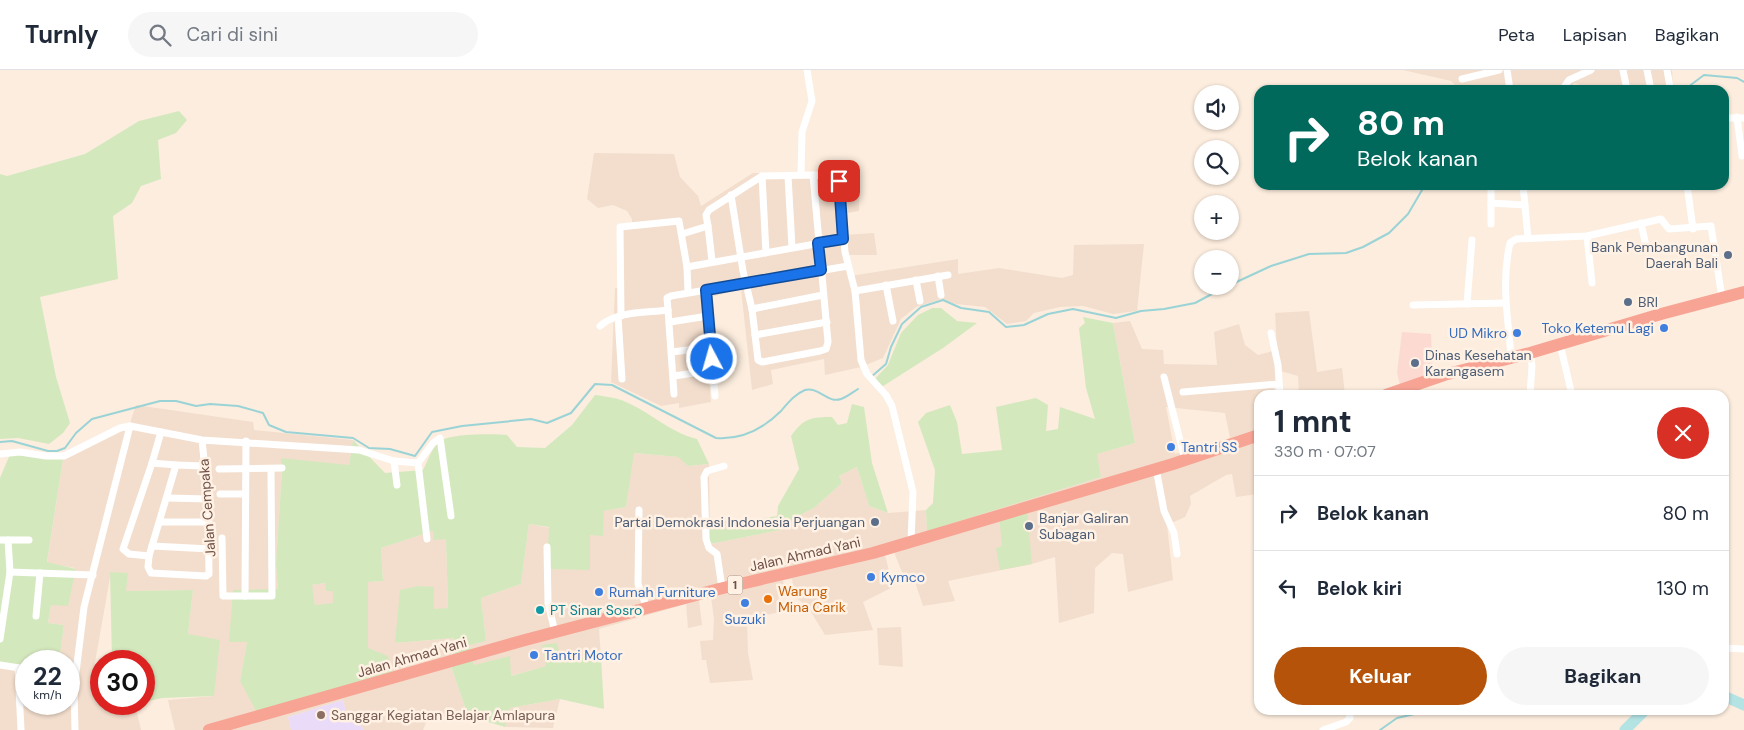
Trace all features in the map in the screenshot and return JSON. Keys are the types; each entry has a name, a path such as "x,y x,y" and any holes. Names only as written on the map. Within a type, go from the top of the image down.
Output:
{"highway":[{"path":"1405,390 1511,356 1530,353 1744,292"},
{"name":"Jalan Ahmad Yani","path":"209,730 556,632 722,588 873,553 1185,460 1254,437"}],"street":[{"path":"801,175 802,132 812,101 807,70"},
{"path":"1462,79 1499,70"},
{"path":"1507,70 1509,85"},
{"path":"1564,85 1579,72 1591,70"},
{"path":"1623,70 1626,85"},
{"path":"1647,70 1651,85"},
{"path":"1667,70 1669,85"},
{"path":"1741,118 1742,156"},
{"path":"712,261 706,215 709,210 731,195 762,176 801,175 835,178 839,181 843,239 855,291 860,360 892,406 913,492 911,541"},
{"path":"762,176 766,253"},
{"path":"788,176 792,247"},
{"path":"731,195 740,256 752,309 758,360 766,362 826,348 827,322 813,176"},
{"path":"1491,190 1491,224"},
{"path":"1524,190 1528,238"},
{"path":"1688,190 1693,229"},
{"path":"1491,203 1525,205"},
{"path":"622,379 619,228 675,220 681,224 687,266 688,292"},
{"path":"1511,356 1505,302 1505,278 1510,243 1516,239 1587,236 1661,220 1667,228 1693,229 1711,226 1722,298"},
{"path":"1641,223 1647,251"},
{"path":"682,234 708,226"},
{"path":"1587,236 1592,283"},
{"path":"687,266 843,239"},
{"path":"1467,304 1472,240"},
{"path":"674,394 668,297 688,292 848,266"},
{"path":"855,291 948,275"},
{"path":"938,276 941,294"},
{"path":"916,280 920,301"},
{"path":"886,285 892,321"},
{"path":"706,290 715,396"},
{"path":"752,309 823,295"},
{"path":"1413,305 1505,302"},
{"path":"600,326 605,321 620,316 668,310"},
{"path":"670,322 708,316"},
{"path":"755,335 827,322"},
{"path":"1271,333 1278,365 1280,390"},
{"path":"1560,344 1571,390"},
{"path":"672,352 711,347"},
{"path":"1530,353 1532,366 1530,390"},
{"path":"674,376 713,370"},
{"path":"1164,377 1185,460"},
{"path":"1183,392 1279,384"},
{"path":"76,650 84,607 130,426"},
{"path":"0,454 20,452 46,456 64,456 120,428 130,426 202,440 246,441 359,450 394,461 418,463"},
{"path":"161,432 124,549 129,554 149,556 168,498 176,465"},
{"path":"427,538 418,463 433,443 440,438 451,516"},
{"name":"Jalan Cempaka","path":"149,556 149,571 153,574 208,575 210,549 208,499 202,440"},
{"path":"245,596 244,494 246,441"},
{"path":"394,461 397,485"},
{"path":"152,463 204,466"},
{"path":"722,588 717,554 706,543 704,492 706,472 724,466"},
{"path":"219,469 282,468"},
{"path":"1156,468 1164,511 1174,533 1177,554"},
{"path":"222,538 223,596 272,596 271,469"},
{"path":"220,494 244,494"},
{"path":"168,498 208,499"},
{"path":"639,510 638,584 647,608"},
{"path":"160,522 209,522"},
{"path":"0,540 29,540"},
{"path":"0,638 10,572 8,540"},
{"path":"152,546 210,549"},
{"path":"547,547 548,604 556,632"},
{"path":"10,572 93,575"},
{"path":"36,616 40,573"},
{"path":"1729,648 1744,649"},
{"path":"0,664 15,667"},
{"path":"20,715 21,730"},
{"path":"74,715 75,730"},
{"path":"1323,730 1346,722 1350,715"}],"shaded area":[{"path":"1403,70 1672,70 1673,85 1580,85 1574,83 1573,85 1455,85 1451,81"},
{"path":"594,153 674,154 680,177 698,196 701,206 753,173 836,174 848,178 860,178 859,211 841,214 844,235 874,233 877,255 845,255 850,276 958,259 958,274 999,268 1062,278 1073,275 1074,245 1144,244 1137,311 1113,314 1083,306 1060,307 1034,313 1026,321 1007,324 985,307 956,304 941,299 916,307 901,319 883,358 861,367 825,375 824,359 771,370 773,384 752,390 741,289 703,299 711,402 679,408 679,403 661,406 611,382 615,288 620,288 617,224 632,224 632,219 627,211 613,205 598,208 587,199"},
{"path":"1309,311 1317,372 1342,368 1344,390 1299,390 1298,376 1281,371 1273,390 1254,390 1254,495 1236,497 1232,474 1226,475 1190,496 1191,504 1185,517 1167,525 1173,580 1128,592 1123,554 1112,553 1095,568 1094,613 1059,623 1055,557 1032,564 948,581 955,601 923,606 915,582 902,572 894,552 885,555 893,587 863,602 873,630 825,635 808,607 795,597 792,579 783,580 785,589 778,590 780,612 747,619 748,653 753,680 710,683 706,660 702,660 700,641 713,640 714,619 711,597 699,600 702,625 688,628 686,604 599,629 601,657 561,659 543,645 547,666 510,676 474,665 470,644 486,641 481,598 521,584 529,524 590,535 604,511 626,507 633,453 679,457 688,466 709,464 710,544 780,530 796,517 814,508 842,483 839,476 857,467 869,506 888,513 926,510 927,530 1101,477 1096,454 1135,443 1113,323 1130,321 1142,349 1163,350 1164,364 1217,365 1214,332 1239,324 1245,345 1258,355 1277,350 1275,313","holes":["1166,407 1225,413 1230,438 1175,454"]},
{"path":"1402,332 1431,334 1433,374 1400,385 1397,373"},
{"path":"136,405 253,422 254,430 353,440 349,465 282,468 276,564 278,589 229,641 247,642 240,681 368,649 368,582 383,581 381,548 433,531 446,539 448,608 434,610 395,643 454,638 452,669 468,716 428,718 423,730 363,730 359,713 347,716 343,700 288,717 291,730 175,730 168,700 214,696 188,634 193,590 126,591 111,572 97,650 90,650 90,715 138,715 141,730 0,730 0,665 15,668 15,715 80,715 80,650 61,650 64,625 48,623 51,605 75,568 47,563 64,453 129,426"},
{"path":"325,583 333,591 333,604 315,605 311,585"},
{"path":"901,627 903,667 879,665 877,628"},
{"path":"560,699 553,728 505,727 510,708"},
{"name":"Sanggar Kegiatan Belajar Amlapura","path":"343,700 347,716 359,713 363,730 291,730 288,717"}],"green space":[{"path":"179,111 187,120 176,133 158,140 161,179 141,186 132,203 113,216 118,279 40,297 56,377 70,423 63,433 49,444 18,438 0,439 0,174 7,176 85,154 139,121"},
{"path":"932,308 941,308 957,321 977,323 943,348 880,388 874,380 888,365 901,333 918,315"},
{"path":"1083,317 1113,323 1135,443 1097,454 1101,477 927,531 926,510 933,503 935,470 918,422 926,413 950,405 957,422 962,454 1002,450 996,407 1036,398 1048,405 1046,431 1058,429 1060,407 1095,419 1086,388 1079,328 1085,323"},
{"path":"595,395 618,399 638,408 676,431 697,439 709,464 688,466 678,457 634,453 626,507 604,511 603,536 590,535 590,570 547,569 549,527 529,524 521,584 481,598 486,641 470,645 474,665 510,656 511,676 546,666 542,645 557,643 561,659 601,657 604,709 560,699 510,708 505,727 468,716 452,669 454,638 395,643 400,590 418,586 434,587 434,609 448,608 446,539 434,540 433,531 381,548 383,581 368,582 368,648 388,656 393,675 256,711 240,681 247,642 229,642 233,590 278,589 276,564 281,458 349,465 353,440 385,473 423,470 435,446 447,438 492,434 507,435 517,447 545,448 572,425","holes":["325,583 326,591 333,591 333,603 315,605 312,585"]},
{"path":"852,404 864,407 872,463 888,513 869,506 857,467 839,476 842,483 814,508 796,517 780,530 710,544 710,521 759,519 777,516 778,506 799,469 791,436 800,425 813,418 832,417 838,425 847,423"},
{"path":"11,452 47,456 64,453 47,562 76,569 68,606 51,605 48,623 64,625 61,650 15,650 15,668 0,665 0,478"},
{"path":"1027,509 1032,564 1000,570 996,548 1002,546 999,516"},
{"path":"110,572 128,573 126,591 193,590 188,634 220,640 214,696 155,700 155,650 112,650"}],"waterway":[{"path":"1691,85 1704,75 1737,78 1744,82"},
{"path":"1239,281 1271,266 1309,254 1346,253 1363,247 1389,233 1408,214 1422,190"},
{"path":"871,377 886,364 891,347 902,324 921,307 943,300 961,308 989,312 1006,327 1024,325 1048,314 1073,309 1116,318 1141,311 1195,303 1210,295"},
{"path":"0,442 12,441 48,451 57,451 65,448 76,433 92,419 160,401 176,401 196,406 210,404 238,406 263,413 269,425 286,432 353,438 369,448 390,449 415,456 432,432 462,426 531,419 547,423 571,413 595,384 612,385 716,438 726,438 743,435 759,428 781,411 795,396 805,390 814,390 836,400 858,389"},
{"path":"1729,698 1744,705"},
{"path":"1380,730 1397,718 1410,715"},
{"path":"1625,730 1640,715"}],"place":[{"name":"Bank Pembangunan Daerah Bali","path":"1728,255"},
{"name":"BRI","path":"1628,302"},
{"name":"Toko Ketemu Lagi","path":"1664,328"},
{"name":"UD Mikro","path":"1517,333"},
{"name":"Dinas Kesehatan Karangasem","path":"1415,363"},
{"name":"Tantri SS","path":"1171,447"},
{"name":"Partai Demokrasi Indonesia Perjuangan","path":"875,522"},
{"name":"Banjar Galiran Subagan","path":"1029,526"},
{"name":"Kymco","path":"871,577"},
{"name":"Rumah Furniture","path":"599,592"},
{"name":"Warung Mina Carik","path":"768,599"},
{"name":"Suzuki","path":"745,603"},
{"name":"PT Sinar Sosro","path":"540,610"},
{"name":"Tantri Motor","path":"534,655"},
{"name":"Sanggar Kegiatan Belajar Amlapura","path":"321,715"}],"route":[{"path":"712,359 706,290 821,270 818,243 843,239 839,181"}]}
